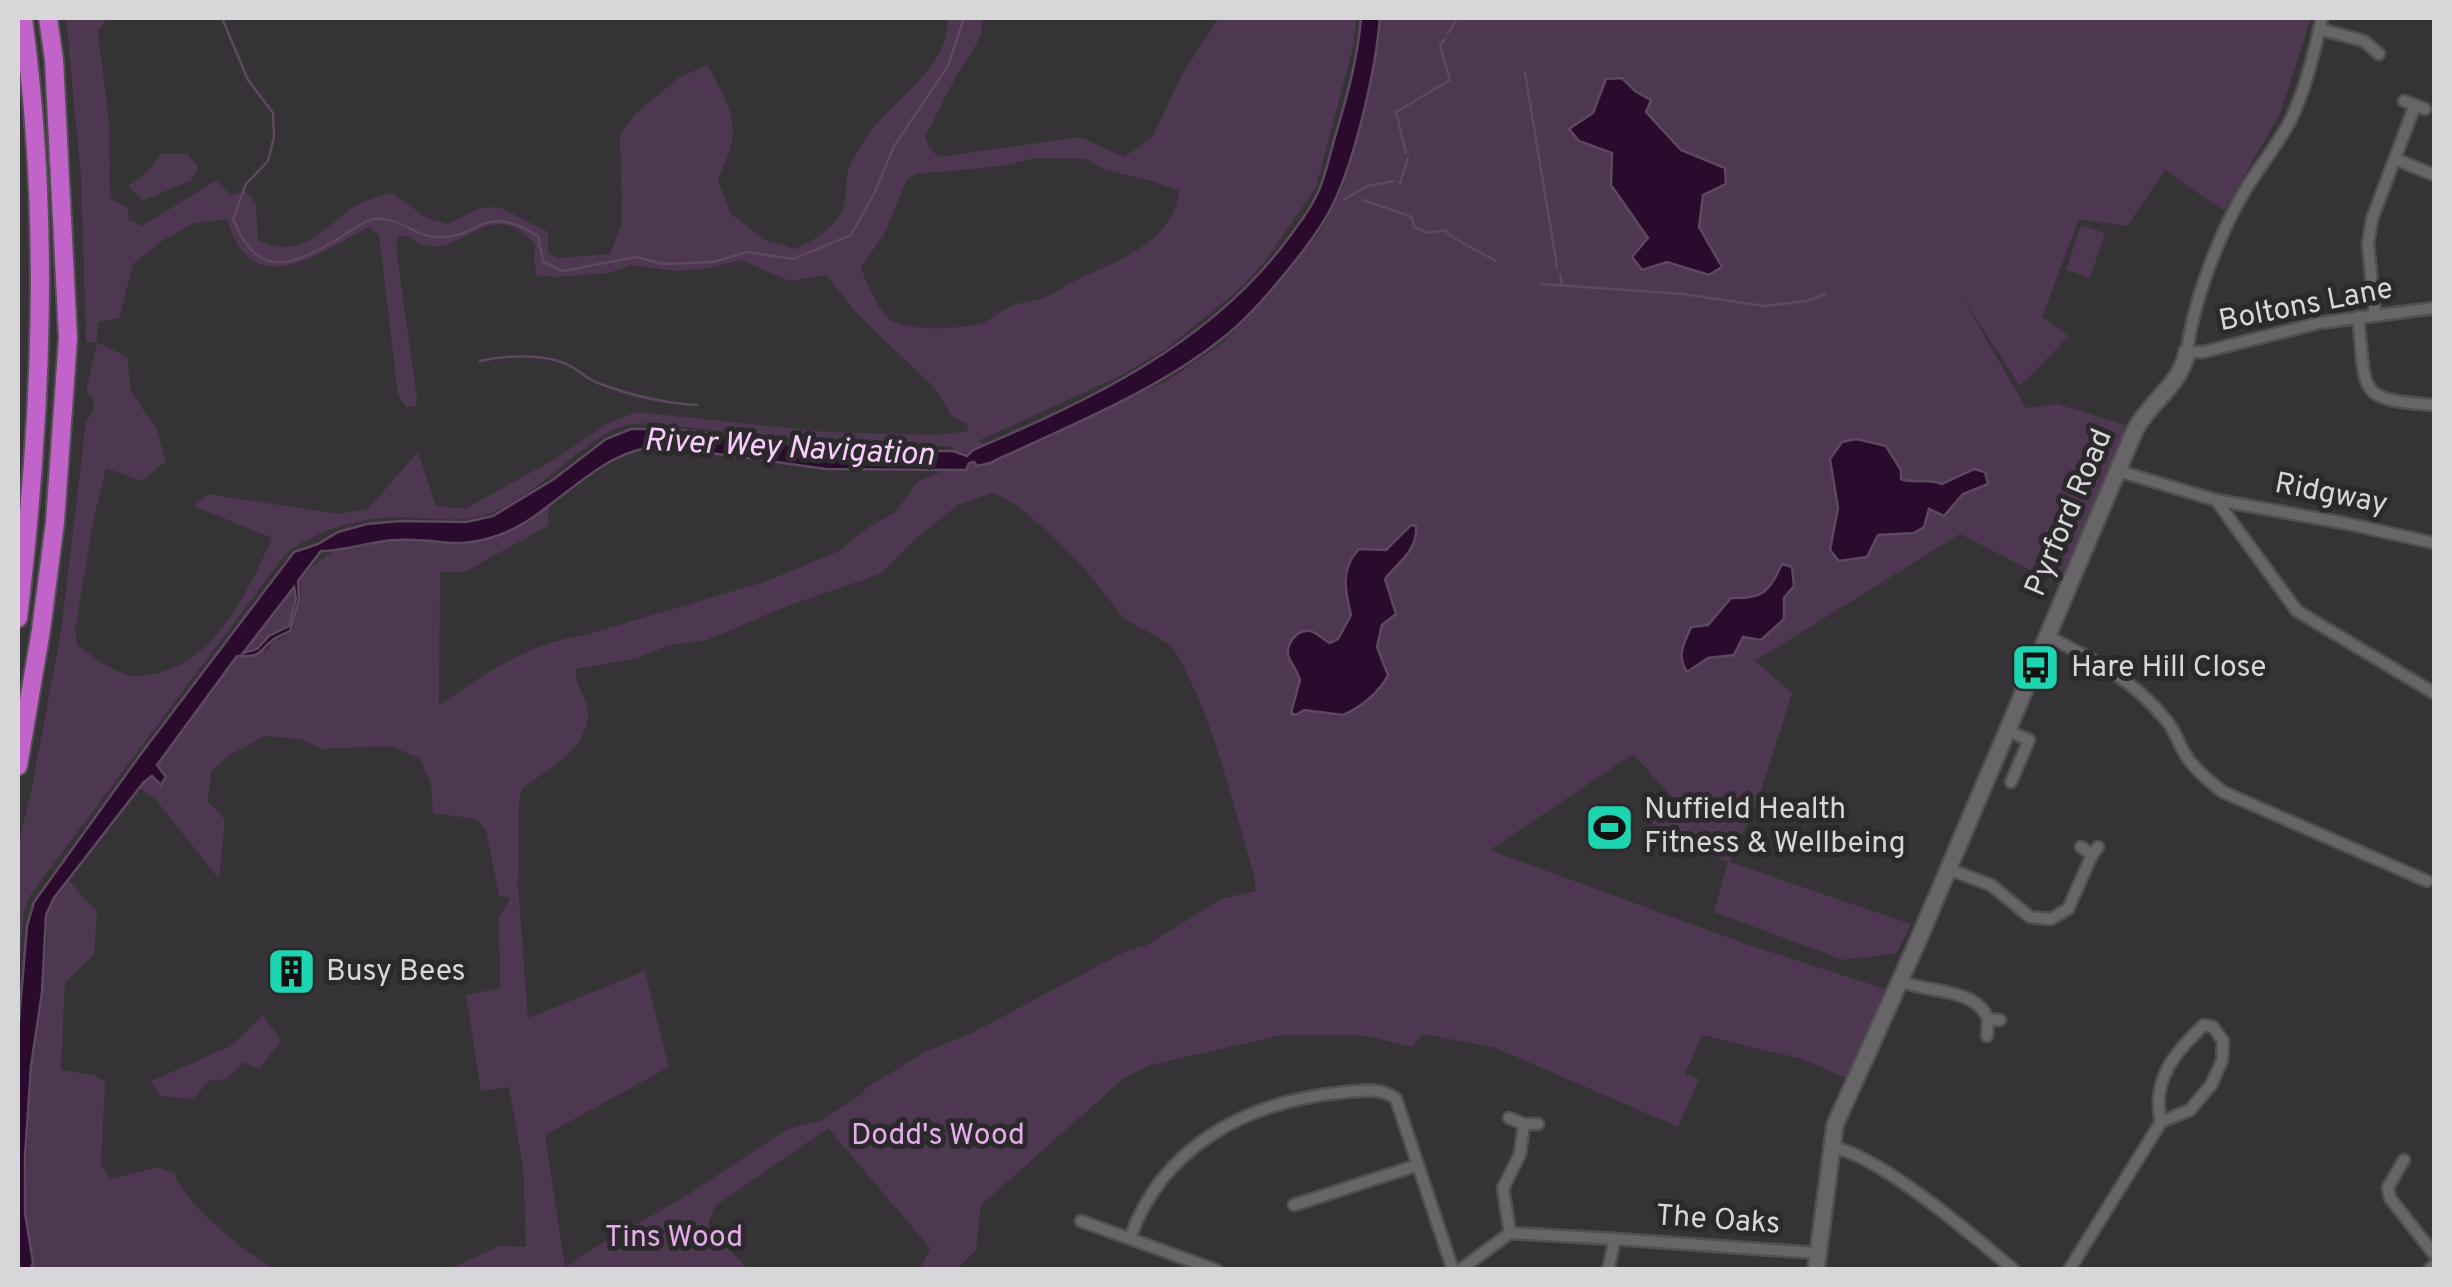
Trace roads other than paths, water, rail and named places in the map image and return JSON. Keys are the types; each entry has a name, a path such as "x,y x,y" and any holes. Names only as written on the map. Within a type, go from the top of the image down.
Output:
{"highway":[{"path":"18,618 35,458 42,312 39,187 23,18"},
{"path":"18,766 56,522 68,338 54,60 48,18"}],"street":[{"path":"2321,23 2364,41 2380,54"},
{"name":"Pyrford Road","path":"1816,1261 1835,1125 2144,413 2184,368 2196,310 2226,230 2244,192 2289,122 2321,23"},
{"path":"2375,315 2368,244 2372,218 2415,105"},
{"path":"2395,159 2434,175"},
{"name":"Boltons Lane","path":"2187,352 2203,352 2318,323 2434,308"},
{"path":"2358,318 2369,389 2389,402 2434,406"},
{"name":"Ridgway","path":"2118,471 2216,500 2434,543"},
{"name":"Ridgway","path":"2216,500 2297,611 2434,693"},
{"path":"2047,636 2113,670 2134,686 2170,724 2196,768 2222,792 2428,881"},
{"path":"2006,730 2029,740 2012,782"},
{"path":"1948,869 1991,885 2030,917 2051,918 2068,908 2095,851 2081,847"},
{"path":"1900,981 1916,988 1951,992 1981,1008 1994,1019 1987,1036"},
{"path":"2070,1269 2162,1122 2190,1110 2211,1085 2222,1061 2224,1040 2214,1027 2204,1025 2183,1044 2168,1066 2158,1091 2162,1122"},
{"path":"1130,1238 1153,1190 1179,1159 1226,1124 1278,1104 1335,1094 1389,1094 1396,1100 1456,1270 1510,1233 1502,1188 1520,1154 1524,1124"},
{"path":"1510,1118 1538,1124"},
{"path":"1830,1147 1854,1154 1940,1209 2014,1270"},
{"path":"2404,1160 2388,1187 2390,1198 2434,1254"},
{"path":"1294,1205 1418,1166"},
{"path":"1081,1220 1216,1270"},
{"name":"The Oaks","path":"1510,1233 1615,1239 1816,1261"},
{"name":"The Oaks","path":"1608,1270 1615,1239"}],"water":[{"name":"River Wey Navigation","path":"1361,18 1380,18 1369,86 1350,161 1334,202 1315,235 1269,293 1224,337 1170,375 1111,407 990,463 969,463 966,470 826,469 668,447 644,449 601,467 543,510 502,534 471,542 396,540 321,551 298,581 299,600 290,631 257,654 237,656 157,765 166,777 161,785 152,776 144,782 54,898 46,915 25,1157 25,1213 33,1262 31,1269 18,1269 18,1033 27,926 34,902 294,552 367,524 466,522 493,516 554,479 606,439 631,429 673,429 849,451 953,451 967,456 1061,411 1184,339 1222,310 1287,240 1309,209 1322,181 1349,88","holes":["294,587 296,599 289,626 269,636 257,649 243,653"]},
{"path":"1622,78 1651,100 1646,112 1681,150 1725,168 1726,184 1703,195 1699,227 1722,267 1709,275 1667,262 1642,270 1632,257 1648,238 1611,185 1612,153 1579,141 1569,129 1593,113 1606,79"},
{"path":"1857,439 1886,446 1901,470 1901,479 1942,484 1974,469 1985,472 1988,484 1963,494 1944,516 1929,509 1924,527 1914,533 1878,535 1867,557 1839,561 1830,550 1838,508 1830,459 1842,442"},
{"path":"1411,525 1416,526 1414,542 1385,579 1396,614 1382,625 1377,647 1388,675 1369,699 1343,715 1304,710 1296,715 1291,713 1300,680 1288,653 1292,639 1310,631 1330,643 1338,639 1351,615 1346,580 1353,557 1359,549 1386,550"},
{"path":"1782,564 1792,567 1794,586 1784,598 1784,619 1761,640 1743,637 1734,655 1708,658 1687,672 1682,655 1691,627 1708,625 1731,598 1763,592"}],"waterway":[{"path":"222,18 248,80 273,113 274,137 268,161 246,184 233,219 254,253 266,260 294,260 367,221 379,219 436,237 463,233 493,221 519,226 538,236 543,262 563,271 636,257 663,264 713,262 747,252 793,259 851,235 894,146 948,66 964,18"},
{"path":"1448,33 1458,18"},
{"path":"1406,153 1396,112 1450,80 1440,45 1445,39"},
{"path":"1525,72 1557,267"},
{"path":"1400,183 1408,158"},
{"path":"1343,200 1368,186 1394,181"},
{"path":"1363,200 1412,217 1414,227 1428,233 1445,230 1496,261"},
{"path":"1560,274 1562,284"},
{"path":"1541,284 1683,294 1764,306 1807,301 1825,294"},
{"path":"480,361 514,357 551,359 594,382 622,391 697,405"}],"place":[{"name":"Hare Hill Close","path":"2036,668"},
{"name":"Nuffield Health Fitness & Wellbeing","path":"1609,827"},
{"name":"Busy Bees","path":"291,972"}],"park label":[{"name":"Dodd's Wood","path":"938,1136"},
{"name":"Tins Wood","path":"674,1238"}]}
